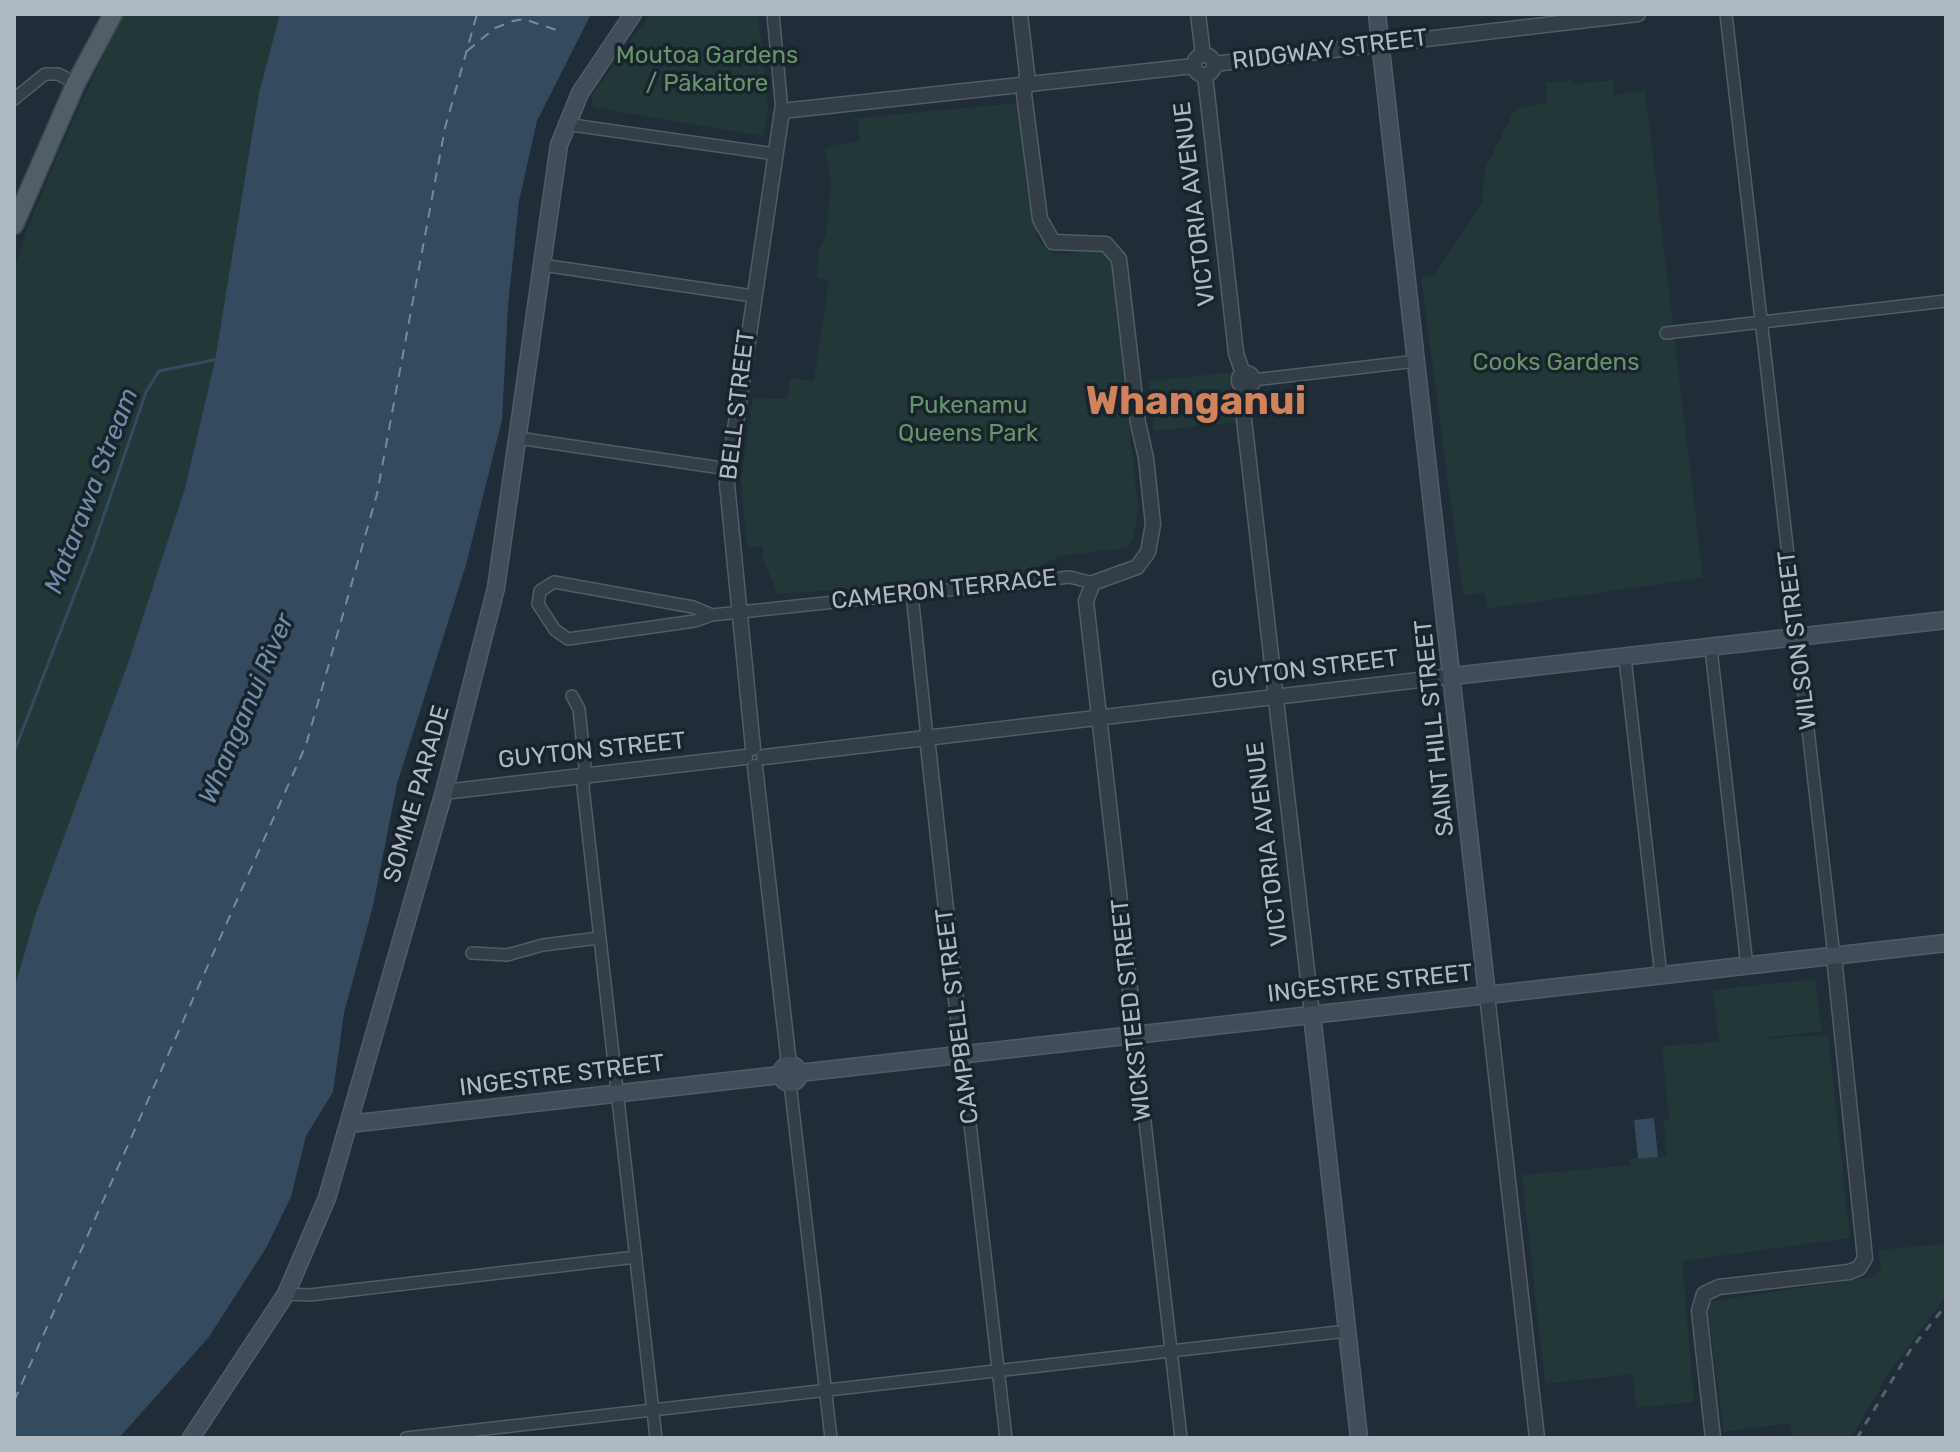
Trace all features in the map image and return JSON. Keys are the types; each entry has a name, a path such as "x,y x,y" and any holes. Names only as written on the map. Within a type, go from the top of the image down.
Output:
{"main road":[{"path":"14,225 76,83 113,14"},
{"name":"SOMME PARADE","path":"191,1438 286,1294 312,1240 349,1124 444,792 496,588 556,163 565,124 580,93 633,14"},
{"name":"SAINT HILL STREET","path":"1377,14 1487,995"},
{"name":"GUYTON STREET","path":"1453,676 1946,620"},
{"name":"INGESTRE STREET","path":"349,1124 1946,943"},
{"name":"VICTORIA AVENUE","path":"1312,1014 1359,1438"}],"street":[{"path":"773,14 782,111"},
{"path":"1020,14 1025,83"},
{"name":"VICTORIA AVENUE","path":"1198,14 1236,353 1247,380 1243,410 1312,1014"},
{"name":"RIDGWAY STREET","path":"782,111 1638,14"},
{"name":"WILSON STREET","path":"1713,1438 1699,1311 1704,1294 1719,1287 1849,1272 1863,1265 1865,1236 1726,14"},
{"path":"14,99 45,74 58,74 76,83"},
{"name":"CAMERON TERRACE","path":"712,615 693,607 566,583 549,583 540,591 538,604 563,637 573,639 737,612 1070,577 1093,583 1133,569 1143,560 1151,543 1153,524 1121,268 1115,251 1106,244 1053,242 1043,228 1034,177 1025,83"},
{"name":"BELL STREET","path":"782,111 728,469 737,612 831,1438"},
{"path":"565,124 775,154"},
{"path":"542,265 753,296"},
{"path":"1666,333 1946,301"},
{"path":"1247,380 1417,361"},
{"path":"518,438 728,469"},
{"name":"WICKSTEED STREET","path":"1093,583 1086,601 1181,1438"},
{"name":"CAMPBELL STREET","path":"912,594 1006,1438"},
{"path":"1711,649 1747,966"},
{"path":"1625,658 1661,976"},
{"name":"GUYTON STREET","path":"444,792 1453,676"},
{"path":"572,696 579,709 599,938 656,1438"},
{"path":"472,953 507,955 543,945 599,938"},
{"name":"SAINT HILL STREET","path":"1487,995 1537,1438"},
{"path":"286,1294 310,1295 636,1257"},
{"path":"406,1438 480,1434 652,1410 1347,1331"}],"green space":[{"path":"122,14 284,14 257,107 215,360 185,488 14,1020 14,271 25,234 59,152"},
{"name":"Moutoa Gardens / Pākaitore","path":"650,14 758,14 768,107 763,136 593,107 592,95"},
{"name":"Cooks Gardens","path":"1572,80 1573,84 1613,80 1614,95 1645,90 1703,578 1487,609 1485,593 1463,595 1421,277 1434,275 1482,203 1485,169 1515,109 1547,102 1546,83"},
{"name":"Pukenamu Queens Park","path":"1019,103 1026,185 1038,240 1055,255 1098,250 1107,255 1113,265 1138,509 1133,540 1126,548 1060,556 1024,574 1002,578 778,594 763,560 763,546 747,548 741,482 753,398 787,399 790,378 814,381 829,280 817,277 819,250 826,235 831,182 825,150 833,145 860,142 857,118"},
{"path":"1233,372 1238,422 1154,431 1149,381"},
{"path":"1815,979 1822,1031 1758,1039 1828,1035 1850,1238 1682,1261 1694,1402 1636,1408 1633,1374 1545,1384 1522,1175 1630,1165 1630,1159 1666,1156 1664,1120 1669,1120 1662,1046 1719,1042 1713,990"},
{"path":"1941,1244 1946,1248 1946,1296 1889,1373 1851,1438 1793,1438 1790,1423 1724,1432 1707,1307 1711,1301 1874,1277 1881,1269 1878,1250"}],"water":[{"name":"Whanganui River","path":"280,14 591,14 537,121 519,201 508,306 502,420 466,565 397,784 373,906 344,1013 333,1092 306,1136 291,1197 266,1248 209,1337 119,1438 14,1438 14,990 36,913 127,666 185,488 215,360 259,93"},
{"path":"1654,1118 1658,1157 1638,1159 1634,1120"}],"waterway":[{"name":"Matarawa Stream","path":"14,752 93,547 146,392 159,371 218,359"}],"ferry route":[{"path":"14,1401 306,745 377,494 445,128 477,14"},
{"path":"467,51 495,28 513,21 524,19 562,32"}],"railway":[{"path":"1857,1438 1911,1349 1946,1305"}],"district":[{"name":"Whanganui","path":"1196,402"}]}
